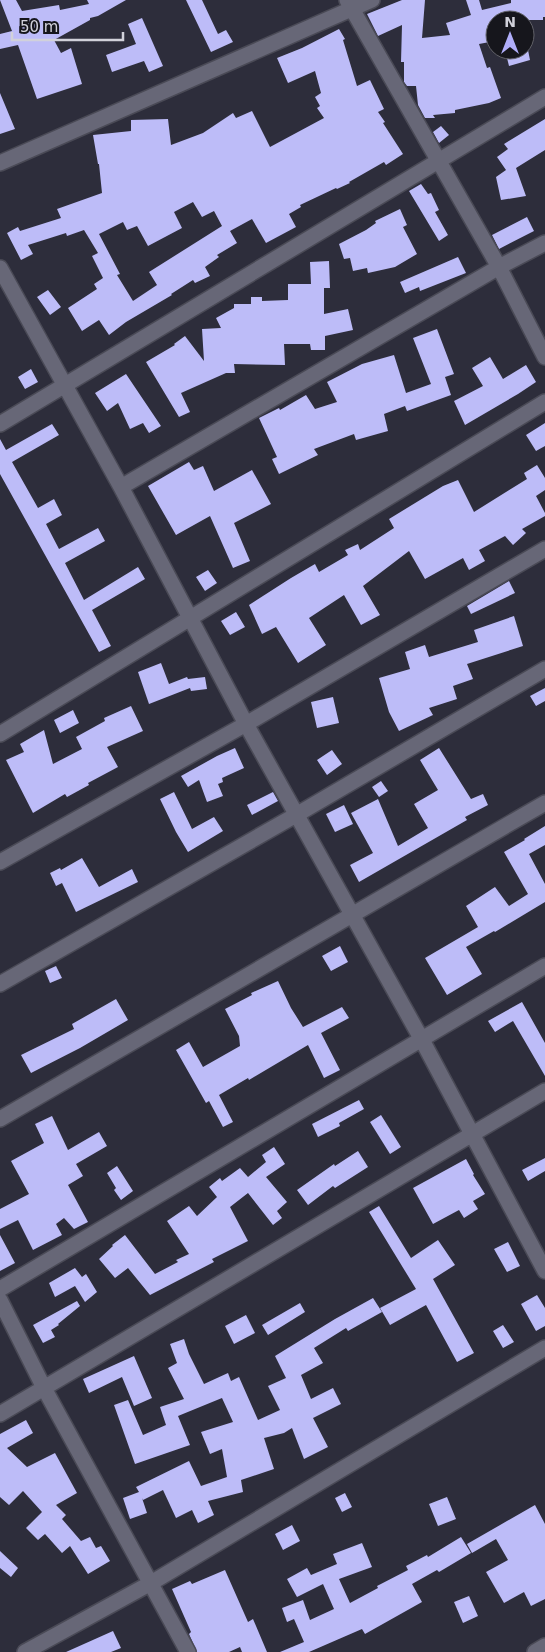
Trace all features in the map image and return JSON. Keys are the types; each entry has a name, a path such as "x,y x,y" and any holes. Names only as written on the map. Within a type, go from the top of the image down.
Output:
{"street":[{"path":"0,163 349,4 372,0"},
{"path":"349,4 499,267 545,357"},
{"path":"0,424 545,97"},
{"path":"122,487 499,267 545,243"},
{"path":"0,268 122,487 246,724 422,1040 545,1271"},
{"path":"0,734 545,402"},
{"path":"0,862 246,724 545,549"},
{"path":"0,984 545,669"},
{"path":"0,1118 545,803"},
{"path":"0,1290 545,966"},
{"path":"0,1414 545,1091"},
{"path":"0,1300 44,1388 188,1652"},
{"path":"25,1652 151,1583 545,1348"},
{"path":"536,1652 545,1646"}],"building":[{"path":"0,0 16,0 22,11 59,5 60,10 89,4 87,0 126,0 98,16 90,18 90,20 54,40 61,53 71,48 82,84 37,99 18,45 0,49 0,34 12,31"},
{"path":"186,0 202,0 218,34 226,30 233,42 211,52"},
{"path":"402,0 425,0 422,38 450,35 446,23 471,15 466,0 479,0 482,10 511,3 511,0 545,0 545,17 543,17 543,20 535,20 535,10 485,10 485,43 479,44 487,68 490,67 501,98 489,103 455,110 455,113 433,115 435,118 425,118 418,105 416,86 407,86 404,82 404,62 401,62 402,25 378,36 367,14"},
{"path":"142,18 163,66 149,72 144,61 112,72 106,55 136,44 128,24"},
{"path":"339,29 345,39 343,40 357,86 370,80 384,109 378,112 403,154 386,165 384,162 350,183 300,205 301,207 289,214 296,227 266,243 252,219 230,231 237,243 217,255 219,257 205,267 210,276 195,283 193,280 172,295 126,322 109,335 99,320 82,331 68,308 97,289 94,284 103,278 92,256 98,253 84,230 67,236 66,233 28,245 33,254 21,260 7,233 18,227 20,231 61,218 57,209 102,193 93,135 131,131 131,120 168,119 171,145 203,133 233,113 236,118 252,111 270,147 324,118 317,108 320,106 315,97 321,93 315,71 288,83 277,58 302,48","holes":["193,202 202,217 214,211 222,226 149,272 157,285 133,301 117,275 120,274 99,234 123,222 127,230 137,226 148,246 182,228 174,212"]},
{"path":"508,60 530,60 509,66"},
{"path":"0,93 15,129 0,134"},
{"path":"545,119 545,150 516,168 526,196 501,200 496,177 506,170 497,157 508,149 504,144"},
{"path":"441,126 449,135 439,143 433,132"},
{"path":"421,184 428,194 431,193 439,210 435,212 448,235 439,241 409,191"},
{"path":"400,209 407,225 403,227 417,254 395,267 368,273 367,268 353,271 350,258 344,259 339,244 366,230 376,223 375,221"},
{"path":"527,217 534,231 499,249 492,235"},
{"path":"458,257 466,273 420,291 419,287 405,293 400,282"},
{"path":"329,261 330,288 324,288 324,314 348,309 353,330 325,336 325,350 311,350 310,344 284,344 285,365 234,364 235,373 226,373 181,393 190,412 179,417 146,362 175,345 185,336 204,361 202,329 221,328 216,318 234,308 234,304 251,304 251,297 262,297 262,301 288,300 288,284 311,284 310,262"},
{"path":"48,290 61,307 50,315 37,297"},
{"path":"437,329 454,374 445,377 451,395 407,411 405,406 384,414 388,431 356,440 354,434 314,449 318,455 279,474 272,459 277,457 259,418 279,408 280,410 306,395 315,409 337,402 327,382 362,364 394,355 406,393 431,384 413,338"},
{"path":"490,357 503,379 526,365 536,382 465,425 454,401 483,386 472,368"},
{"path":"31,369 38,382 25,389 18,377"},
{"path":"126,374 161,426 149,433 143,423 130,429 118,403 107,411 95,393"},
{"path":"545,423 545,446 536,451 526,435"},
{"path":"52,424 59,435 12,462 38,508 54,499 62,515 46,524 59,549 98,528 105,541 65,563 84,600 138,567 145,579 92,610 111,646 99,652 0,474 0,439 6,450"},
{"path":"189,462 194,470 203,466 214,491 252,470 271,504 234,523 250,561 233,568 210,516 176,535 148,486"},
{"path":"537,465 545,478 545,490 536,496 545,516 522,529 526,533 513,545 505,536 479,550 485,561 469,570 463,558 425,579 409,551 363,586 380,615 361,625 344,595 309,618 326,645 298,663 276,627 262,634 249,605 291,578 315,564 319,572 348,555 345,550 358,544 360,550 394,528 389,519 443,486 458,480 474,512 527,479 524,473"},
{"path":"208,570 217,583 205,591 196,577"},
{"path":"509,581 515,593 471,614 467,606"},
{"path":"236,612 245,627 230,635 221,621"},
{"path":"514,616 523,646 467,664 473,679 453,686 457,699 429,708 433,715 399,731 389,712 379,678 410,669 405,652 425,645 429,657 478,642 474,630"},
{"path":"161,663 169,684 187,677 188,679 205,677 207,689 191,691 190,688 149,704 138,672"},
{"path":"545,688 545,701 536,706 530,696"},
{"path":"333,697 339,723 317,728 311,702"},
{"path":"131,706 143,731 107,747 118,767 67,797 65,794 33,813 6,760 24,752 20,744 44,730 53,764 82,749 76,737 105,721 104,718"},
{"path":"73,710 79,723 60,733 54,720"},
{"path":"235,748 244,768 222,778 223,782 218,784 223,796 207,802 199,780 188,787 181,776"},
{"path":"439,748 471,799 483,794 488,805 465,817 467,820 359,882 350,865 373,853 351,813 378,799 398,846 428,828 414,804 438,790 420,760"},
{"path":"332,750 342,764 327,775 317,760"},
{"path":"381,781 388,791 379,797 372,787"},
{"path":"174,792 192,829 214,817 223,831 188,852 160,799"},
{"path":"273,792 278,801 252,815 247,805"},
{"path":"344,805 353,824 335,832 326,814"},
{"path":"545,826 545,845 529,854 545,884 545,902 466,947 482,974 447,995 425,958 478,927 466,906 495,887 509,906 528,894 504,852"},
{"path":"82,858 99,887 132,869 138,882 76,912 62,883 56,886 50,873 60,868 61,870"},
{"path":"340,946 348,962 331,971 322,956"},
{"path":"56,966 62,978 50,983 45,971"},
{"path":"278,981 303,1027 342,1007 349,1018 321,1033 340,1070 324,1078 308,1045 249,1080 248,1078 219,1095 233,1122 223,1127 209,1101 206,1103 176,1050 189,1042 203,1067 240,1046 239,1036 225,1009 252,995 251,993"},
{"path":"116,999 128,1020 80,1048 31,1073 21,1055 74,1029 72,1024"},
{"path":"522,1002 545,1043 545,1076 513,1021 495,1032 488,1021"},
{"path":"359,1100 364,1109 339,1123 340,1126 318,1137 312,1124"},
{"path":"381,1115 401,1147 390,1154 370,1122"},
{"path":"52,1116 68,1150 99,1132 107,1146 76,1164 83,1176 68,1185 88,1222 74,1229 64,1218 56,1224 62,1235 33,1250 18,1220 0,1229 0,1209 29,1194 11,1161 44,1143 35,1124"},
{"path":"274,1147 285,1164 266,1177 287,1202 277,1211 282,1218 273,1225 248,1193 230,1207 248,1241 212,1259 214,1262 150,1295 128,1268 115,1278 99,1259 125,1235 155,1274 178,1262 176,1260 189,1254 167,1221 189,1206 197,1216 217,1197 209,1187 220,1178 222,1181 240,1168 248,1177 266,1162 262,1155"},
{"path":"358,1151 368,1167 335,1188 333,1186 308,1205 297,1190 334,1164 335,1166"},
{"path":"545,1158 545,1171 528,1181 522,1170"},
{"path":"466,1159 485,1194 473,1201 478,1209 464,1218 459,1210 433,1224 413,1188"},
{"path":"117,1166 133,1191 121,1200 114,1190 116,1188 107,1173"},
{"path":"379,1206 411,1258 438,1240 455,1265 433,1279 474,1353 457,1362 426,1305 390,1325 380,1308 416,1289 369,1212"},
{"path":"0,1235 15,1263 0,1271"},
{"path":"508,1242 520,1266 507,1272 494,1249"},
{"path":"75,1268 82,1277 86,1274 97,1292 85,1302 75,1286 55,1297 49,1283"},
{"path":"537,1295 545,1308 545,1326 536,1331 521,1304"},
{"path":"373,1298 382,1312 348,1331 346,1328 314,1348 323,1363 301,1375 311,1399 333,1388 341,1404 313,1418 328,1447 304,1459 292,1428 284,1433 264,1438 274,1469 241,1480 243,1492 208,1501 214,1515 198,1523 192,1510 176,1518 163,1490 143,1500 142,1498 147,1513 130,1519 123,1498 139,1492 136,1487 189,1461 201,1486 227,1477 222,1449 210,1454 201,1432 233,1422 222,1398 178,1416 190,1445 135,1464 114,1405 128,1400 143,1435 166,1425 160,1407 184,1399 168,1368 177,1363 170,1344 184,1339 189,1354 204,1384 228,1373 231,1381 239,1377 258,1420 280,1410 268,1386 286,1378 275,1356"},
{"path":"77,1301 80,1306 51,1330 55,1337 43,1343 33,1325"},
{"path":"300,1303 305,1312 268,1335 262,1325"},
{"path":"246,1315 255,1333 234,1344 225,1326"},
{"path":"503,1325 514,1342 503,1348 493,1331"},
{"path":"134,1356 152,1398 134,1406 122,1377 89,1393 83,1379"},
{"path":"26,1420 33,1433 7,1448 27,1467 55,1453 77,1493 56,1505 66,1515 62,1519 81,1541 90,1537 96,1548 101,1546 110,1561 88,1574 70,1546 62,1553 45,1534 38,1540 26,1528 42,1512 23,1491 9,1505 0,1497 0,1434"},
{"path":"345,1493 352,1507 342,1512 335,1498"},
{"path":"447,1497 456,1519 438,1526 429,1504"},
{"path":"535,1505 545,1524 545,1599 531,1606 524,1592 504,1603 486,1572 508,1560 496,1539 472,1553 467,1544"},
{"path":"292,1525 300,1541 283,1550 275,1534"},
{"path":"461,1537 471,1553 439,1572 437,1570 412,1584 422,1602 365,1634 362,1629 309,1652 280,1652 304,1642 294,1619 287,1622 282,1608 303,1600 310,1620 334,1609 323,1584 297,1597 287,1579 307,1568 311,1575 337,1564 333,1554 362,1543 372,1567 339,1579 350,1603 408,1570 406,1566 427,1555 428,1557"},
{"path":"0,1551 18,1568 11,1577 0,1568"},
{"path":"225,1570 248,1622 253,1619 267,1652 242,1652 240,1647 229,1652 197,1652 189,1634 191,1632 172,1589 190,1581 192,1584"},
{"path":"469,1596 478,1616 463,1623 454,1602"},
{"path":"113,1631 121,1648 111,1652 66,1652"}]}
